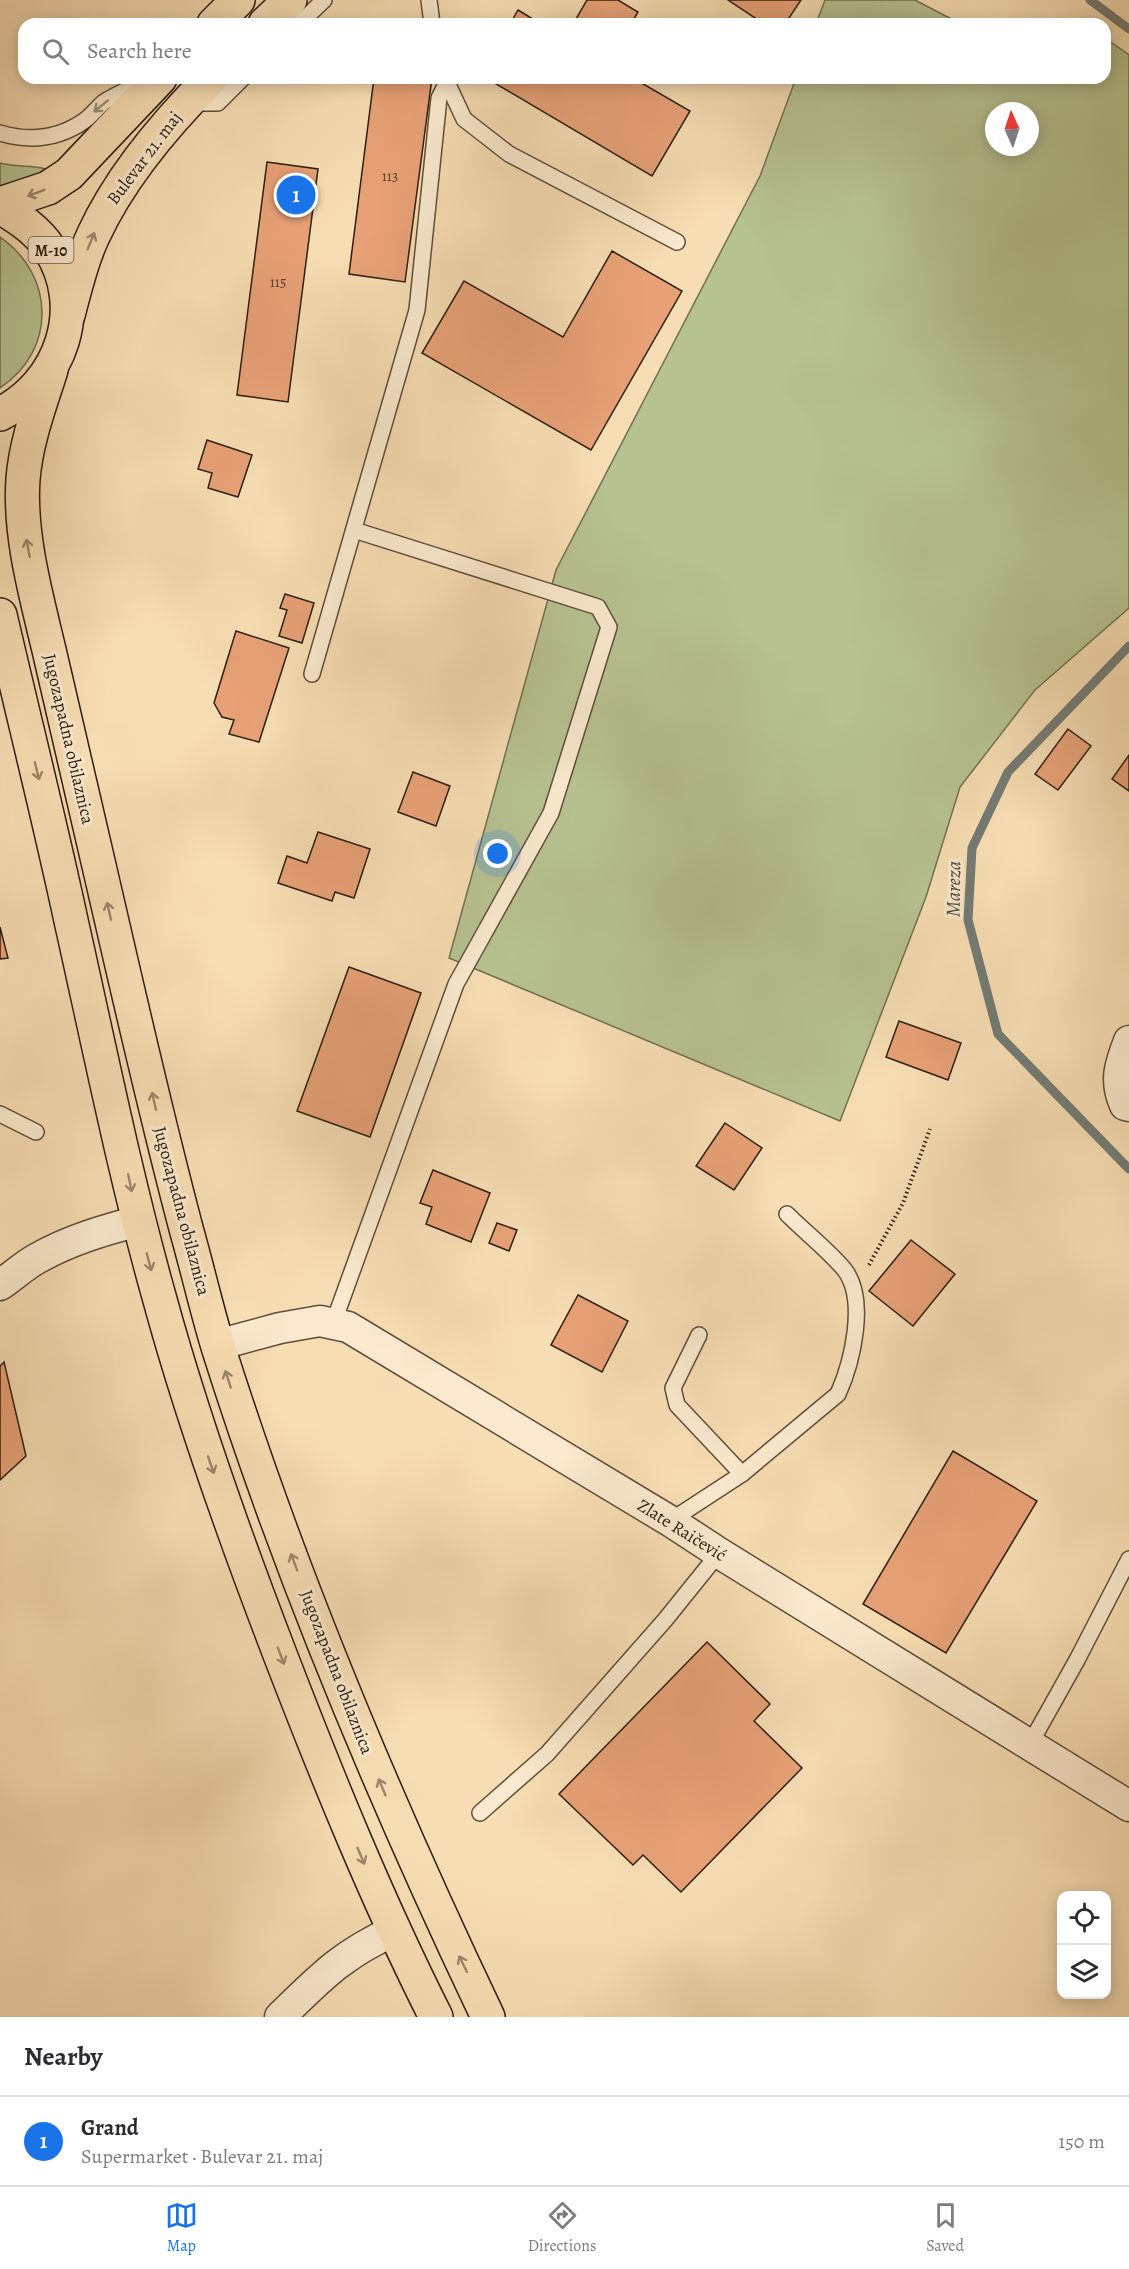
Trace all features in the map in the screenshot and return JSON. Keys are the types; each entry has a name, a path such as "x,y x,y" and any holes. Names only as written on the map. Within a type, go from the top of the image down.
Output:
{"main road":[{"path":"220,18 238,0"},
{"path":"272,18 290,0"},
{"name":"Bulevar 21. maj","path":"0,205 48,188 69,174 154,84"},
{"name":"Bulevar 21. maj","path":"68,315 92,238 106,209 134,166 185,103 205,84"},
{"name":"M-10","path":"0,205 26,222 50,249 64,281 68,315 63,343 51,370 30,395 0,414"},
{"name":"Jugozapadna obilaznica","path":"51,370 25,459 22,481 25,530 39,605 163,1141 217,1345 251,1447 352,1713 428,1892 488,2017"},
{"path":"0,617 139,1221 192,1409 240,1549 338,1802 394,1931 436,2017"}],"street":[{"path":"1129,1041 1118,1072 1118,1083 1125,1105 1129,1106"},
{"path":"0,1285 37,1258 68,1243 97,1232 139,1221"},
{"name":"Zlate Raičević","path":"217,1345 290,1326 320,1321 348,1328 670,1521 1129,1806"},
{"path":"280,2017 334,1965 367,1944 394,1931"}],"lane":[{"path":"305,18 324,0"},
{"path":"429,0 431,18"},
{"path":"0,133 22,138 43,138 62,133 84,121 105,102 140,84"},
{"path":"185,103 218,103 237,84"},
{"path":"312,674 417,310 439,98 444,84"},
{"path":"446,84 464,119 509,154 677,242"},
{"path":"333,1324 456,984 551,813 609,627 598,607 354,530"},
{"path":"0,1114 36,1131"},
{"path":"670,1521 742,1474 838,1394 852,1354 855,1296 845,1271 787,1214"},
{"path":"699,1335 673,1388 677,1405 742,1474"},
{"path":"480,1813 547,1754 665,1620 719,1553"},
{"path":"1030,1744 1077,1660 1129,1559"}],"path":[{"path":"855,1296 860,1281 903,1203 930,1129"}],"green space":[{"path":"825,0 915,0 950,18 818,18"},
{"path":"1111,42 1129,55 1129,608 1035,690 960,787 926,897 840,1121 449,958 556,570 760,176 794,84 1111,84"},
{"path":"0,163 46,169 27,180 2,186 0,185"},
{"path":"0,237 18,253 31,271 39,291 42,312 40,334 32,354 19,372 0,388"}],"building":[{"path":"587,0 618,0 638,12 634,18 576,18"},
{"path":"728,0 801,0 789,18 755,18"},
{"path":"518,10 531,18 513,18"},
{"path":"373,84 431,84 405,282 349,274"},
{"path":"496,84 643,84 690,111 652,176"},
{"path":"267,162 318,169 288,402 237,395"},
{"path":"612,251 682,291 591,450 422,353 464,281 563,337"},
{"path":"207,440 252,455 238,497 208,488 212,473 198,469"},
{"path":"285,594 314,603 302,643 279,636 287,610 280,608"},
{"path":"236,631 289,648 259,742 229,734 234,720 222,717 214,703"},
{"path":"1068,729 1091,746 1058,790 1035,774"},
{"path":"1129,755 1129,791 1112,779"},
{"path":"413,772 450,786 436,826 398,812"},
{"path":"318,832 370,849 354,898 335,892 332,901 278,883 287,856 307,863"},
{"path":"0,927 8,958 0,959"},
{"path":"349,967 421,993 370,1137 297,1111"},
{"path":"899,1021 961,1043 948,1080 886,1057"},
{"path":"725,1123 762,1148 734,1190 696,1166"},
{"path":"433,1170 490,1193 471,1242 426,1224 432,1207 420,1203"},
{"path":"497,1223 517,1230 509,1251 489,1243"},
{"path":"911,1240 955,1274 913,1326 869,1291"},
{"path":"578,1295 628,1321 602,1372 551,1345"},
{"path":"4,1362 26,1456 0,1480 0,1366"},
{"path":"953,1451 1037,1501 946,1653 863,1604"},
{"path":"707,1642 770,1704 754,1721 802,1768 681,1892 643,1855 633,1865 559,1794"}],"waterway":[{"name":"Mareza","path":"1090,0 1129,29"},
{"name":"Mareza","path":"1129,646 1008,772 972,848 968,920 998,1034 1129,1169"}],"place":[{"name":"Grand","path":"296,195"}]}
